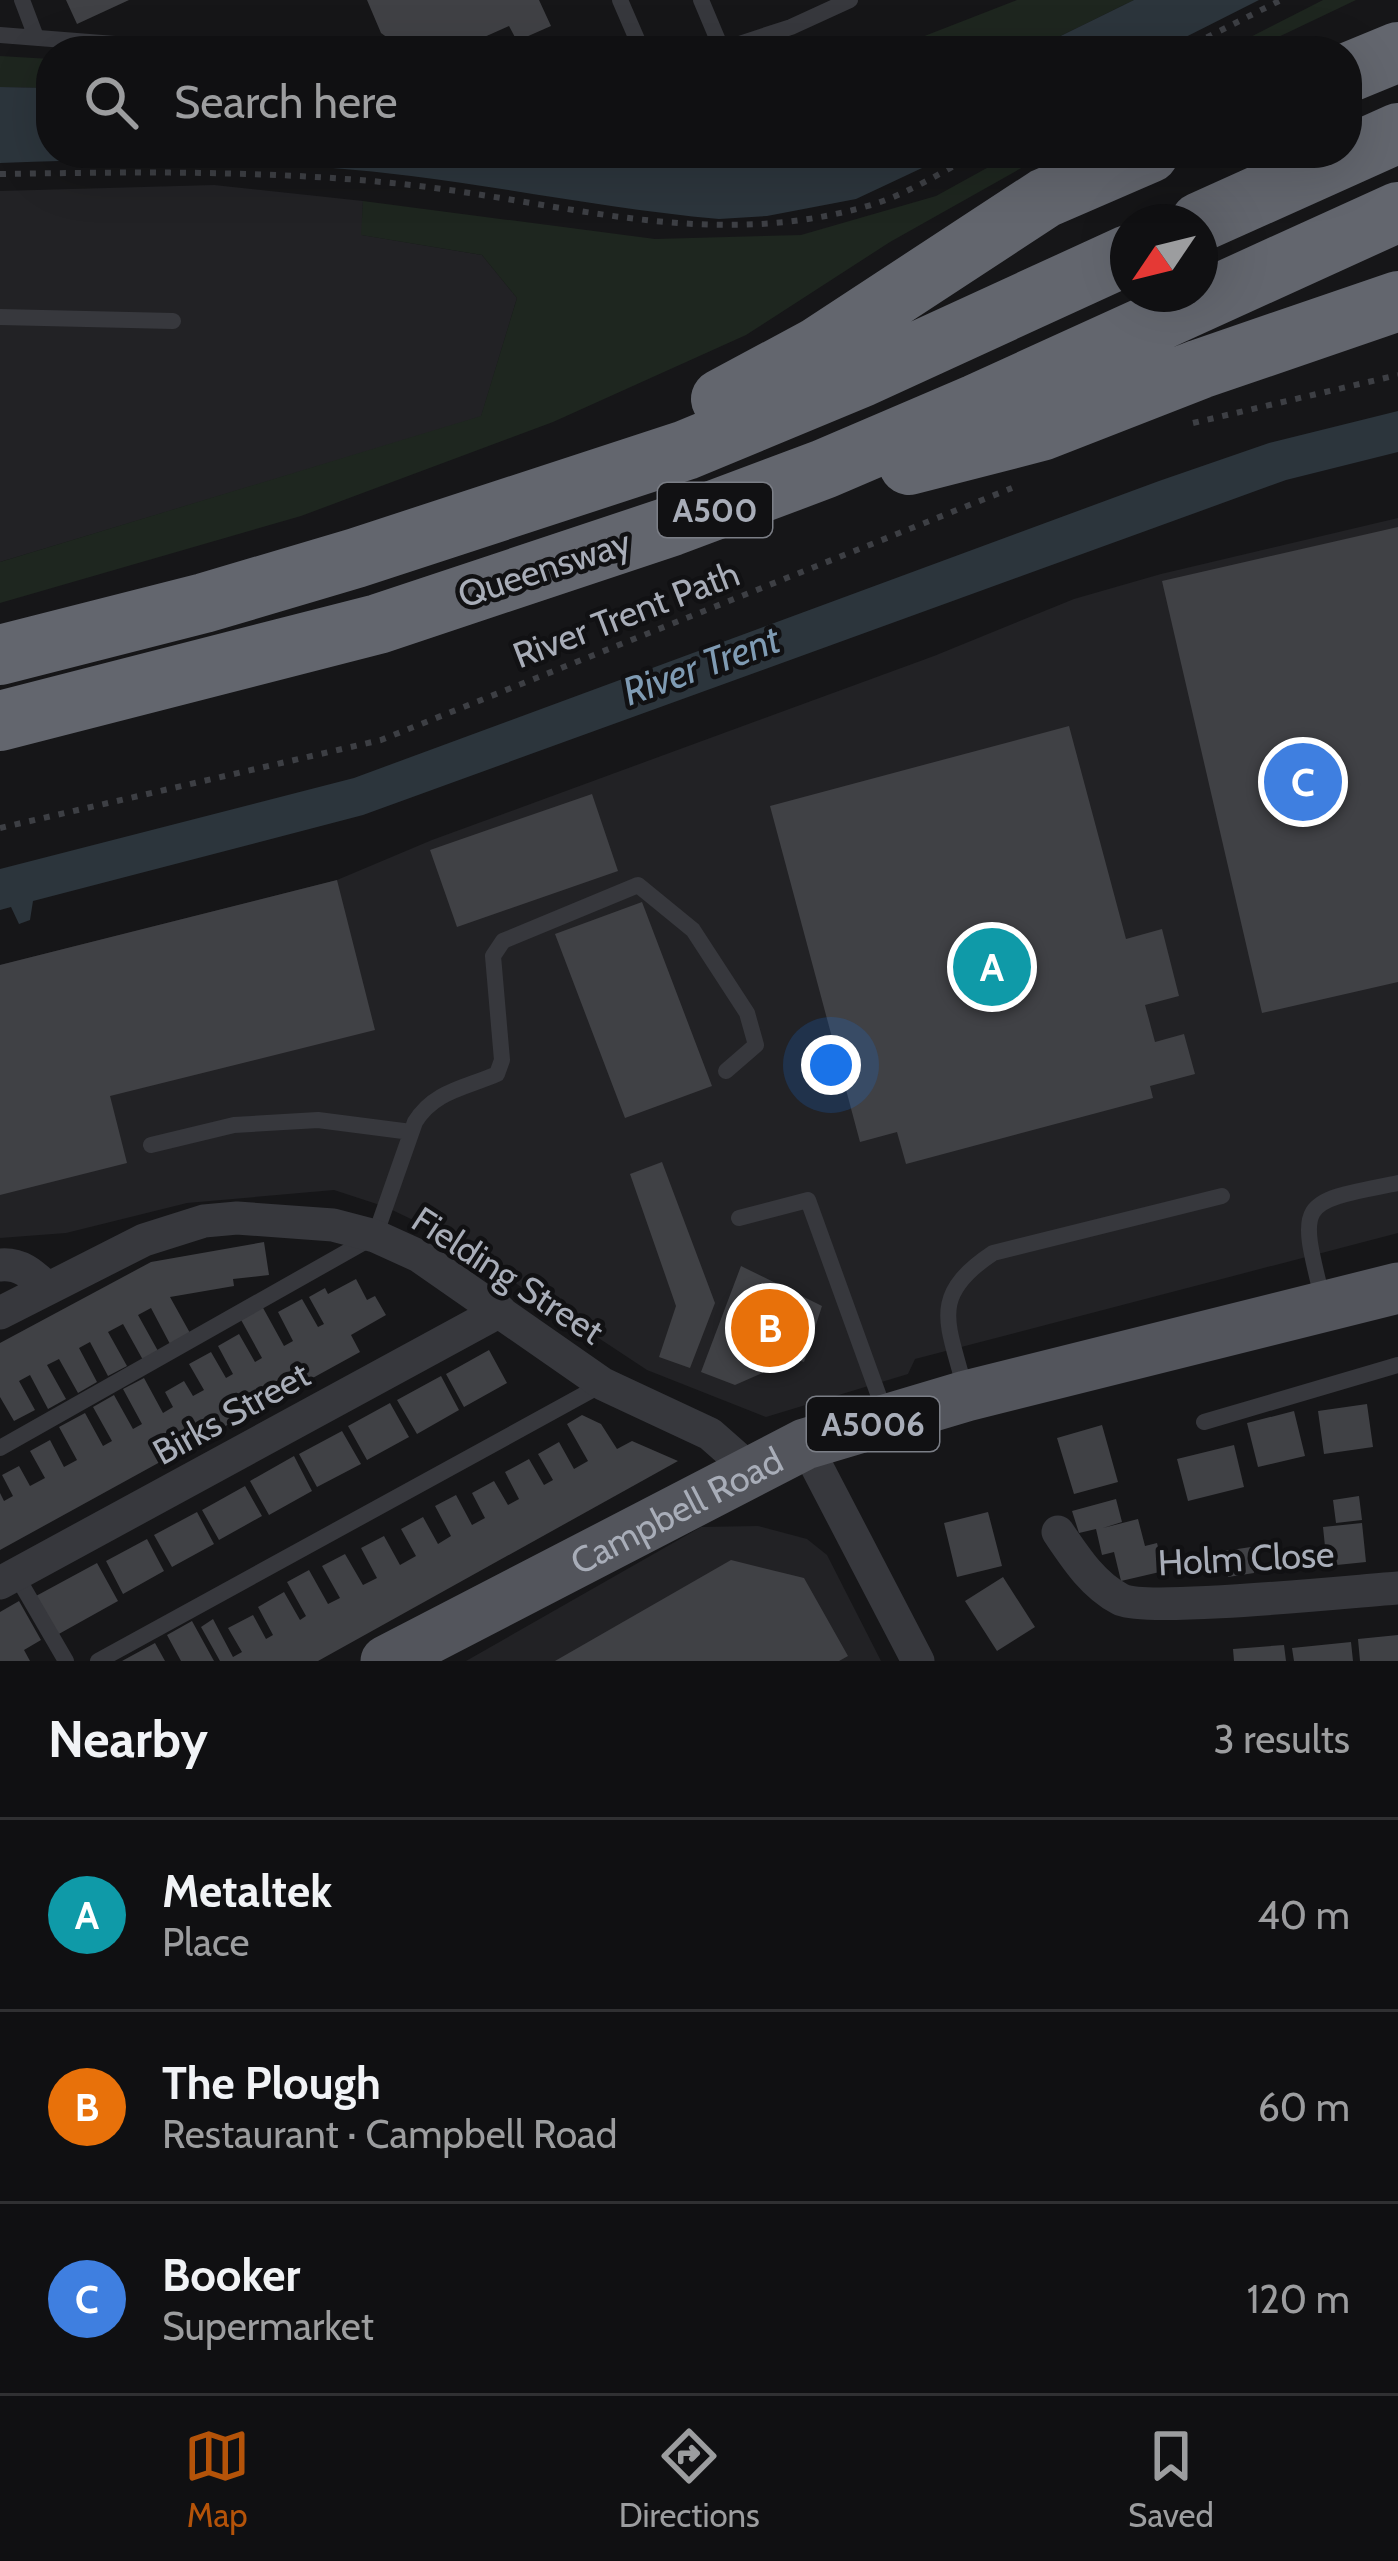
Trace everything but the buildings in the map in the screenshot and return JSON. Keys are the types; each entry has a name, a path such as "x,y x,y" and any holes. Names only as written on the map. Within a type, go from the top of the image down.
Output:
{"highway":[{"path":"1362,67 1398,52"},
{"path":"1362,149 1398,133"},
{"path":"525,504 816,348 1045,197 1114,168"},
{"path":"1218,214 1320,168"},
{"name":"Queensway","path":"0,721 378,624 672,526 824,469 976,404 1398,212"},
{"name":"Queensway","path":"0,655 226,597 686,450 1110,263"},
{"path":"672,526 1041,431 1200,369 1398,301"}],"main road":[{"name":"Campbell Road","path":"386,1661 805,1444 966,1396 1398,1288"}],"street":[{"name":"Fielding Street","path":"0,1313 144,1240 203,1221 237,1218 333,1225 375,1236 419,1256 604,1384 710,1434 752,1471"},
{"path":"0,1265 29,1272 46,1287"},
{"name":"Birks Street","path":"8,1579 500,1311"},
{"path":"805,1444 918,1661"},
{"name":"Holm Close","path":"1058,1532 1087,1574 1124,1602 1183,1603 1398,1588"}],"lane":[{"path":"0,34 36,37 22,0"},
{"path":"620,0 636,36"},
{"path":"701,0 715,36"},
{"path":"763,36 850,0"},
{"path":"0,317 173,321"},
{"path":"0,1448 375,1236 425,1107 442,1094 497,1074 502,1060 493,956 503,941 638,885 693,931 747,1013 756,1045 726,1071"},
{"path":"151,1145 234,1124 318,1120 412,1132"},
{"path":"1324,1304 1309,1245 1307,1221 1312,1211 1331,1196 1398,1183"},
{"path":"966,1396 946,1315 951,1290 968,1270 993,1252 1222,1196"},
{"path":"739,1218 808,1201 887,1420"},
{"path":"1204,1422 1398,1365"},
{"path":"98,1661 604,1384"},
{"path":"8,1579 66,1661"}],"path":[{"path":"1210,36 1281,0"},
{"path":"0,174 267,175 392,183 670,225 726,227 782,224 875,204 948,168"},
{"path":"1192,423 1398,375"},
{"name":"River Trent Path","path":"0,828 381,740 1020,485"}],"shaded area":[{"path":"1017,0 1134,0 1061,36 925,36"},
{"path":"1323,0 1356,0 1280,36 1252,36"},
{"path":"0,56 36,58 36,88 0,87"},
{"path":"987,168 1021,168 890,242 746,335 553,422 301,516 0,603 0,562 481,416 517,298 482,255 361,235 363,201 655,239 801,235 936,196"},
{"path":"214,185 363,201 362,235 482,255 517,298 481,417 0,562 0,191"},
{"path":"1398,518 1398,1233 915,1359 908,1374 766,1417 647,1370 438,1232 386,1207 334,1190 187,1203 66,1233 0,1238 0,965 337,880 1074,599"},
{"path":"758,1526 807,1539 827,1555 881,1661 466,1661 701,1527"}],"water":[{"path":"1134,0 1259,0 1188,36 1061,36"},
{"path":"0,87 36,88 36,162 0,163"},
{"path":"329,168 922,168 856,199 767,216 719,219"},
{"name":"River Trent","path":"1398,411 1398,452 1286,480 363,815 33,901 30,920 19,924 11,907 0,910 0,869 354,778 1159,481 1269,443"}],"place":[{"name":"Booker","path":"1303,782"},
{"name":"Metaltek","path":"992,967"},
{"name":"The Plough","path":"770,1328"}]}
